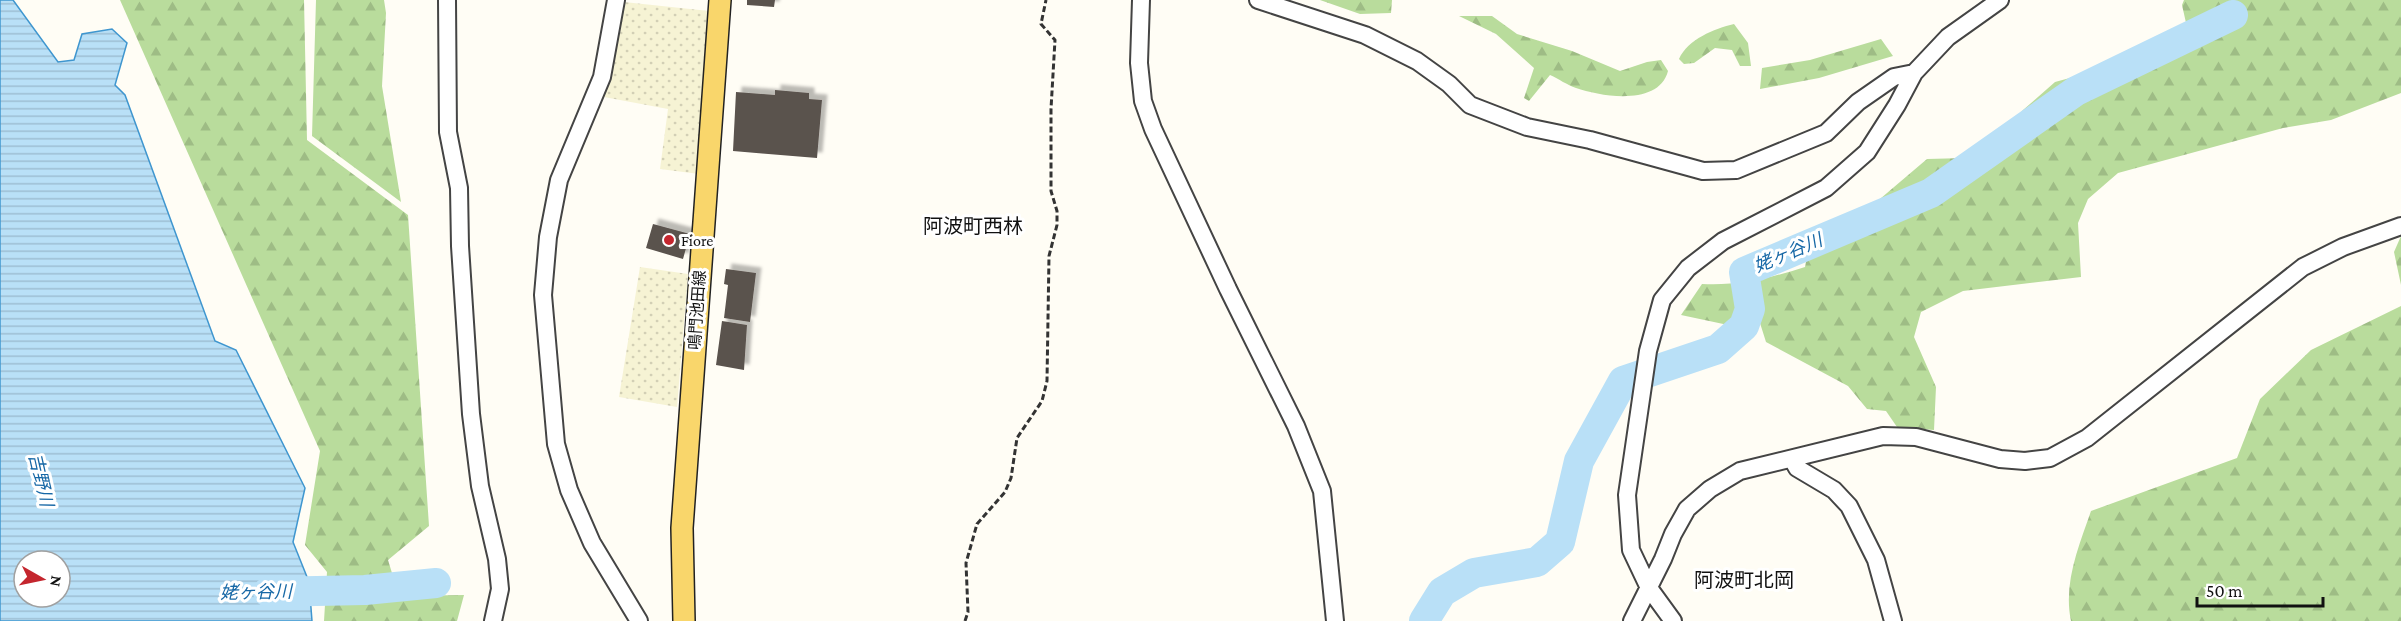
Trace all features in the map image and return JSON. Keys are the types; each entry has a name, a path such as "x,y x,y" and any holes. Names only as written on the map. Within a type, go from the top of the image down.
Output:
{"main road":[{"name":"鳴門池田線","path":"684,621 682,528 720,0"}],"street":[{"path":"447,0 448,132 459,188 460,246 471,414 480,486 498,569 500,590 493,621"},
{"path":"616,0 602,76 559,180 548,237 543,295 556,444 569,490 592,543 639,621"},
{"path":"1142,0 1139,63 1143,101 1153,129 1213,257 1296,426 1322,490 1335,621"},
{"path":"1258,0 1365,35 1417,61 1449,84 1470,105 1527,127 1590,140 1703,171 1736,170 1826,133 1858,102 1894,77 1914,73"},
{"path":"1673,621 1649,588 1631,550 1627,495 1648,351 1662,300 1688,268 1723,241 1826,188 1867,152 1914,73 1948,38 2000,0"},
{"path":"1632,621 1672,534 1687,509 1710,489 1740,471 1883,436 1916,437 2000,459 2025,461 2050,458 2087,438 2303,267 2343,247 2401,226"},
{"path":"1792,459 1797,468 1834,490 1849,506 1876,560 1893,621"}],"path":[{"path":"965,621 968,612 966,563 977,524 1005,492 1011,478 1017,438 1042,401 1047,381 1049,256 1057,225 1051,179 1051,109 1055,40 1041,24 1046,0"}],"shaded area":[{"path":"624,2 709,11 699,174 660,169 668,109 604,97 613,64"},
{"path":"640,267 688,274 677,407 619,397"}],"green space":[{"path":"120,0 304,0 307,140 408,215 429,526 388,560 399,596 464,595 457,621 324,621 327,572 305,545 320,451"},
{"path":"316,0 384,0 386,13 382,86 401,202 312,136"},
{"path":"1320,0 1392,0 1391,13 1360,14"},
{"path":"2184,0 2401,0 2401,93 2331,120 2283,128 2118,173 2088,199 2078,223 2081,277 1963,291 1921,312 1914,337 1936,387 1934,430 1897,427 1886,411 1867,409 1848,386 1766,342 1760,323 1728,325 1681,315 1702,284 1728,284 1754,280 1805,267 1808,252 1867,210 1927,159 1965,158 2006,130 2023,110 2055,82 2191,45 2182,5"},
{"path":"1459,16 1492,16 1517,34 1572,51 1620,71 1661,60 1668,71 1663,82 1653,90 1628,96 1587,91 1573,87 1550,75 1529,101 1524,98 1534,68 1496,34"},
{"path":"1734,24 1748,43 1751,66 1740,66 1732,50 1715,48 1694,63 1684,64 1679,59 1695,40"},
{"path":"1881,39 1893,56 1819,78 1760,89 1762,68 1810,60"},
{"path":"2401,236 2401,285 2394,252"},
{"path":"2401,306 2401,621 2071,621 2069,593 2071,579 2077,551 2091,511 2237,458 2260,399 2311,350"}],"water":[{"name":"吉野川","path":"0,0 13,0 58,62 74,60 82,34 112,29 127,43 115,85 125,95 215,341 236,350 305,488 293,542 309,582 312,621 0,621"}],"building":[{"path":"747,0 775,0 774,7 747,5"},
{"path":"775,90 809,93 809,99 822,100 817,158 733,151 736,92 775,95"},
{"path":"653,224 690,234 683,259 646,248"},
{"path":"726,269 756,273 750,322 724,318 728,285 724,284"},
{"path":"722,321 747,325 744,370 716,365"}],"waterway":[{"name":"姥ヶ谷川","path":"1424,621 1442,592 1474,573 1537,562 1560,542 1579,461 1623,381 1718,349 1744,326 1750,309 1744,272 1931,193 2076,91 2233,15"},
{"name":"姥ヶ谷川","path":"268,592 365,590 436,583"}],"place":[{"name":"Fiore","path":"669,240"}],"district":[{"name":"阿波町西林","path":"973,226"},
{"name":"阿波町北岡","path":"1744,580"}]}
